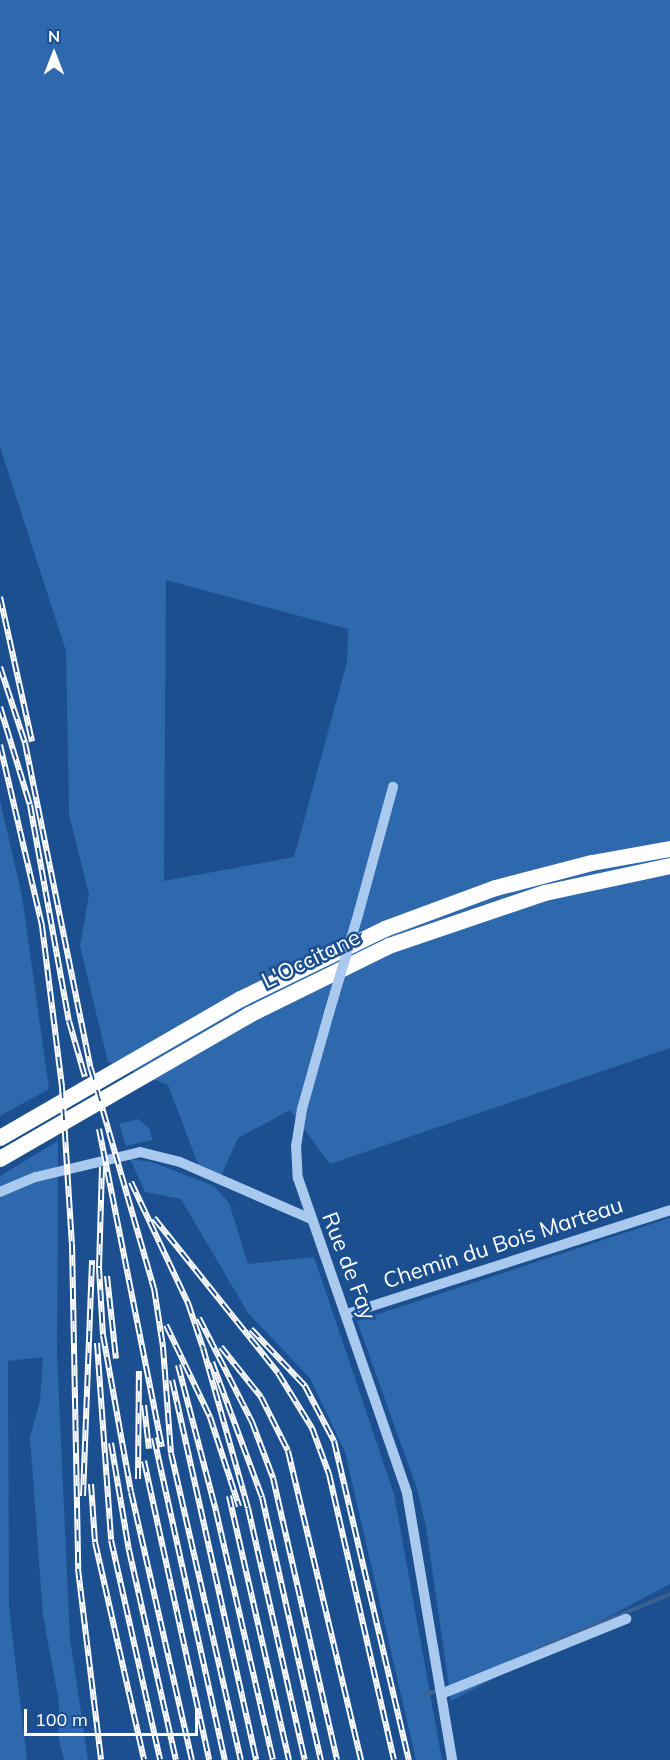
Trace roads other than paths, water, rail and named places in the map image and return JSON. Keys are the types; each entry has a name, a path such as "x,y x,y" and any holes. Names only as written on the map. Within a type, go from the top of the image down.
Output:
{"highway":[{"name":"L'Occitane","path":"0,1138 241,999 385,929 496,888 592,863 670,849"},
{"name":"L'Occitane","path":"0,1159 249,1015 389,946 545,893 670,866"}],"street":[{"name":"Rue de Fay","path":"393,787 329,1013 296,1145 298,1178 309,1218 347,1314 407,1493 452,1760"},
{"path":"0,1192 36,1177 140,1152 180,1162 309,1218"},
{"name":"Chemin du Bois Marteau","path":"347,1314 670,1210"},
{"path":"441,1694 626,1619"}],"waterway":[{"path":"538,1649 670,1594"},
{"path":"425,1695 436,1691"}],"railway":[{"path":"0,597 32,741"},
{"path":"0,667 25,743 91,1069 154,1288 163,1347 171,1453 241,1760"},
{"path":"0,707 30,805 69,1021 85,1077"},
{"path":"0,745 42,926 62,1087 72,1244 78,1569 101,1760"},
{"path":"99,1129 162,1447"},
{"path":"102,1167 99,1268 103,1335 131,1492 192,1760"},
{"path":"131,1182 188,1303 203,1348 248,1508 305,1760"},
{"path":"154,1218 278,1373 312,1428 329,1474 394,1760"},
{"path":"83,1496 92,1260"},
{"path":"107,1276 116,1359"},
{"path":"199,1318 252,1422 273,1478 337,1760"},
{"path":"166,1325 210,1417 239,1506"},
{"path":"251,1329 305,1386 334,1441 409,1760"},
{"path":"97,1343 111,1540 160,1760"},
{"path":"221,1347 261,1397 288,1451 361,1760"},
{"path":"212,1362 262,1497 321,1760"},
{"path":"178,1365 216,1511 273,1760"},
{"path":"138,1479 139,1371"},
{"path":"172,1380 256,1760"},
{"path":"144,1405 149,1449"},
{"path":"154,1438 225,1760"},
{"path":"111,1443 129,1550 176,1760"},
{"path":"144,1461 209,1760"},
{"path":"91,1484 95,1542 144,1760"},
{"path":"229,1496 289,1760"}]}
